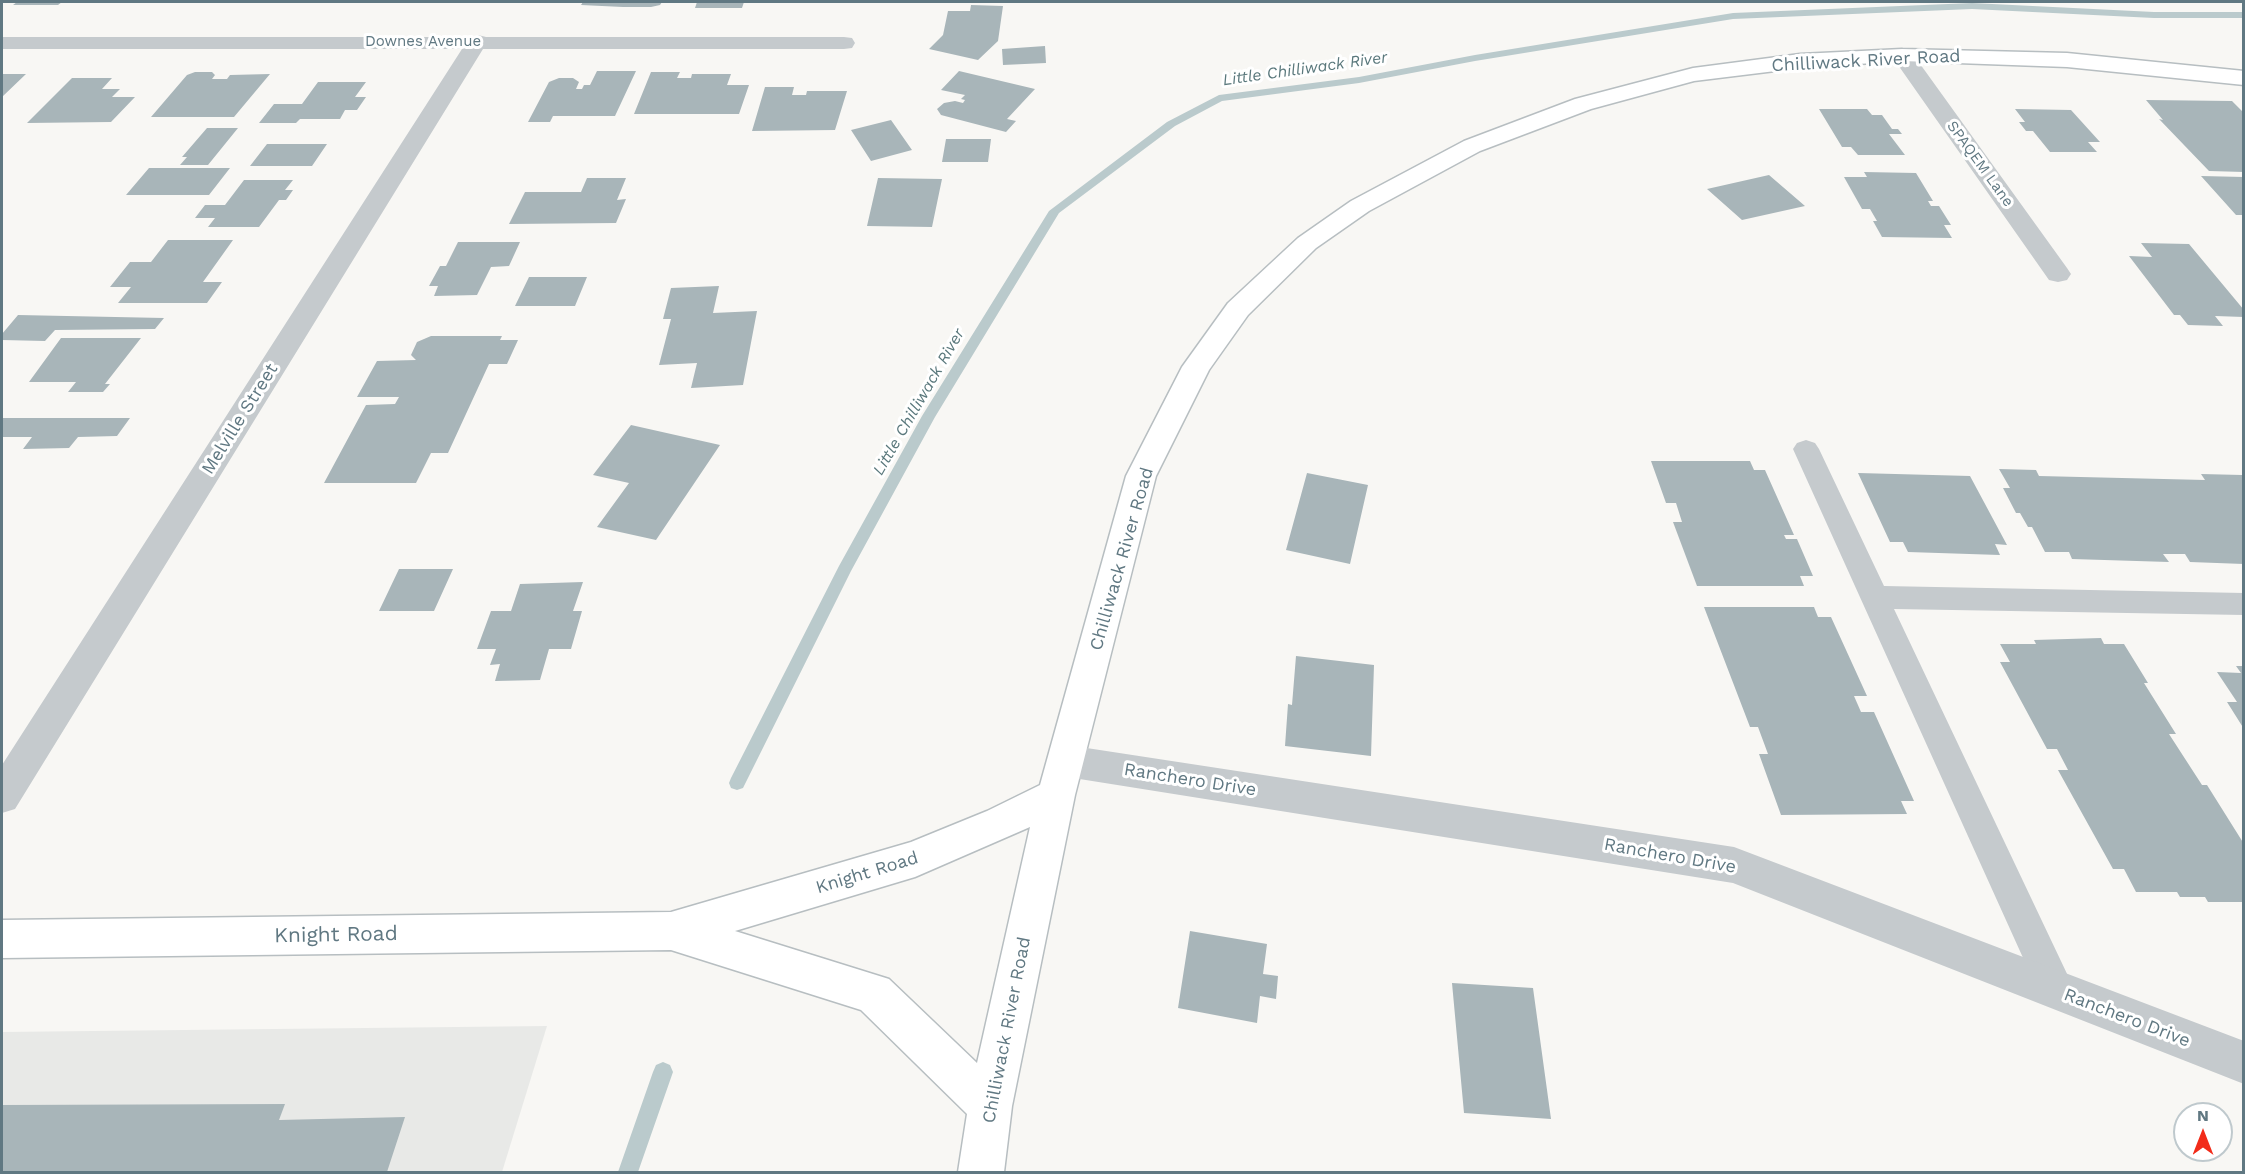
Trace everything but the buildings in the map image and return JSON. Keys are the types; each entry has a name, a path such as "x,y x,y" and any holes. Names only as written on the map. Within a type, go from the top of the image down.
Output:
{"main road":[{"name":"Chilliwack River Road","path":"981,1173 990,1106 1062,778 1141,476 1196,367 1238,309 1307,243 1360,206 1472,146 1583,104 1693,75 1800,61 1902,55 2067,60 2244,78"},
{"name":"Knight Road","path":"2,939 671,931 915,859 1000,823 1062,778"},
{"name":"Knight Road","path":"671,931 874,993 990,1106"}],"street":[{"name":"Downes Avenue","path":"2,43 478,41 844,43"},
{"name":"Melville Street","path":"2,797 478,41"},
{"name":"SPAQEM Lane","path":"1902,55 2058,274"},
{"name":"Ranchero Drive","path":"1062,778 1734,865 2244,1063"}],"lane":[{"path":"1806,449 2056,990"},
{"path":"1875,597 2244,604"}],"shaded area":[{"path":"547,1026 502,1172 2,1172 2,1032"}],"waterway":[{"name":"Little Chilliwack River","path":"737,783 844,570 929,416 1055,211 1171,124 1219,98 1359,80 1475,58 1733,16 1972,6 2154,15 2244,15"},
{"name":"Little Chilliwack River","path":"628,1172 663,1072"}]}
